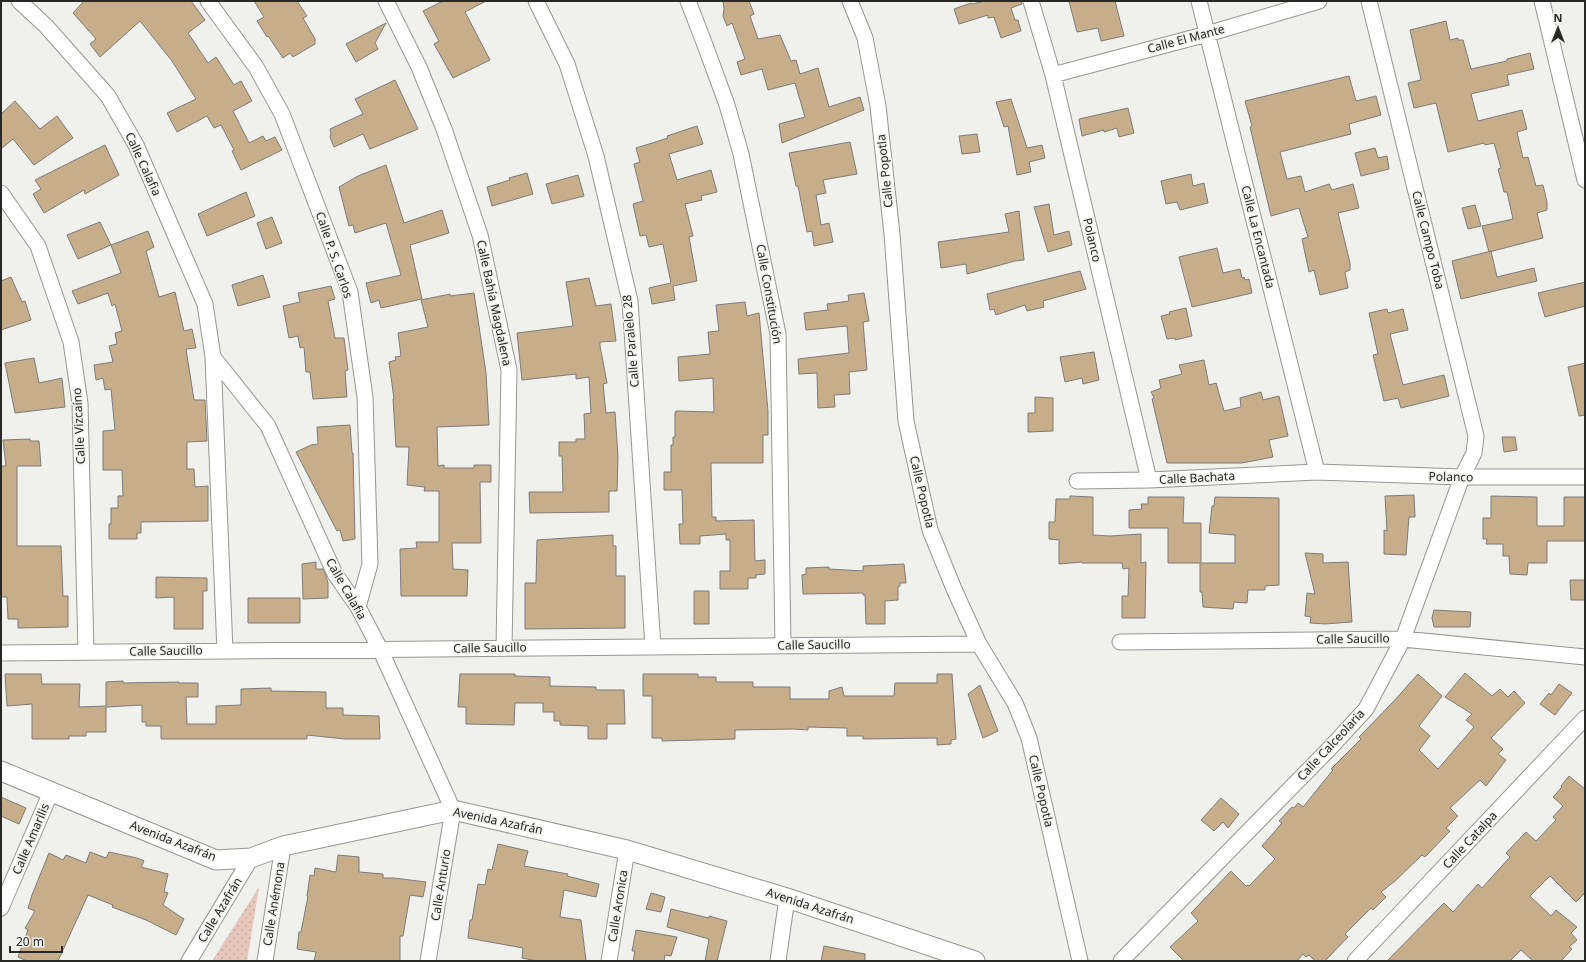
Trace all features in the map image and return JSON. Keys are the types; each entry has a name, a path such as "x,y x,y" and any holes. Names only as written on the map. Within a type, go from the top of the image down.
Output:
{"street":[{"name":"Calle Calafia","path":"19,1 46,26 108,96 136,145 205,304 213,357 225,651"},
{"name":"Calle P. S. Carlos","path":"208,1 256,67 282,114 350,292 365,397 370,564 358,607"},
{"name":"Calle Bahía Magdalena","path":"386,1 422,74 444,129 480,235 509,370 504,648"},
{"name":"Calle Paralelo 28","path":"536,1 567,64 596,156 630,301 653,647"},
{"name":"Calle Constitución","path":"688,1 727,106 742,154 778,334 783,645"},
{"name":"Calle Popotla","path":"850,1 865,38 878,106 892,234 906,421 930,530 954,589 979,644 1015,703 1029,738 1080,961"},
{"name":"Polanco","path":"1031,1 1053,75 1149,480"},
{"name":"Calle La Encantada","path":"1199,1 1317,472"},
{"name":"Calle El Mante","path":"1053,75 1207,34 1319,1"},
{"name":"Calle Campo Toba","path":"1369,1 1476,436 1474,453 1462,477"},
{"path":"1542,1 1585,180"},
{"name":"Calle Vizcaíno","path":"1,193 38,246 71,342 80,403 86,652"},
{"name":"Calle Calafia","path":"213,357 268,426 335,574 358,607 380,649 453,810"},
{"name":"Polanco","path":"1317,472 1462,477 1585,477"},
{"name":"Calle Bachata","path":"1077,481 1149,480 1317,472"},
{"name":"Calle Calceolaria","path":"1121,961 1331,747 1366,709 1403,639 1462,477"},
{"name":"Calle Saucillo","path":"1120,642 1403,639 1585,657"},
{"name":"Calle Saucillo","path":"1,653 979,644"},
{"name":"Calle Catalpa","path":"1356,961 1585,718"},
{"name":"Avenida Azafrán","path":"1,771 216,860 251,858 283,846 453,810 627,850 787,898 966,959"},
{"name":"Calle Amarilis","path":"1,908 51,792"},
{"name":"Calle Anturio","path":"428,961 453,810"},
{"name":"Calle Anémona","path":"265,961 283,846"},
{"name":"Calle Aronica","path":"609,961 627,850"},
{"name":"Calle Azafrán","path":"189,961 251,858"},
{"path":"778,961 787,898"}],"shaded area":[{"path":"259,887 247,961 212,961"}],"building":[{"path":"84,1 191,1 205,20 188,33 208,63 216,57 234,85 241,81 252,101 233,111 249,143 263,136 266,141 275,137 282,150 241,170 232,151 234,150 221,125 214,128 207,116 177,132 167,113 196,99 172,61 140,21 100,57 90,44 96,39 73,13"},
{"path":"254,1 297,1 307,16 303,18 315,39 315,44 293,57 290,53 283,58 257,21 264,17"},
{"path":"443,1 486,1 465,12 490,60 453,78 434,44 439,41 423,11"},
{"path":"723,1 749,1 754,14 750,16 758,39 780,35 791,61 796,60 800,74 818,68 829,107 860,97 864,110 782,143 779,124 805,117 795,83 768,90 762,69 741,75 737,62 745,59 732,23 727,26 723,16"},
{"path":"985,1 1022,1 1022,4 1011,8 1015,20 1018,20 1021,31 1001,38 994,17 988,18 988,15 959,24 954,9 971,3"},
{"path":"1069,1 1115,1 1124,36 1101,41 1098,28 1077,32"},
{"path":"1446,21 1450,40 1458,38 1458,40 1463,40 1471,69 1507,61 1507,59 1530,53 1534,69 1507,75 1509,85 1471,94 1478,121 1522,110 1527,129 1517,132 1523,158 1528,157 1536,186 1543,185 1547,202 1547,210 1537,213 1543,238 1489,252 1482,226 1513,219 1507,192 1504,192 1498,169 1501,168 1494,143 1485,145 1484,143 1448,152 1436,103 1414,108 1408,83 1421,80 1410,30"},
{"path":"386,23 375,43 378,49 356,62 346,44"},
{"path":"1349,76 1356,101 1376,96 1381,115 1349,124 1351,134 1280,152 1287,179 1301,176 1305,192 1329,184 1332,190 1353,184 1359,208 1338,213 1350,263 1350,270 1345,272 1348,288 1320,295 1314,270 1309,272 1302,239 1308,237 1299,208 1271,216 1250,127 1252,126 1245,101"},
{"path":"395,80 418,129 370,149 363,134 334,147 330,137 330,129 363,114 355,99"},
{"path":"1011,99 1027,148 1042,145 1045,158 1029,162 1031,172 1017,175 1008,126 1004,127 996,102"},
{"path":"15,101 40,129 57,116 73,138 34,165 13,139 1,149 1,114"},
{"path":"1128,108 1134,133 1119,137 1117,128 1082,136 1079,119"},
{"path":"697,126 703,144 669,154 677,180 711,170 717,192 701,196 702,200 685,204 693,236 689,237 697,281 673,286 675,300 652,304 649,288 671,283 663,244 649,247 646,235 640,236 633,204 643,201 634,164 640,162 636,148 668,138 667,136"},
{"path":"977,134 980,152 962,154 959,136"},
{"path":"850,142 857,174 823,180 826,193 816,195 821,225 829,223 833,242 814,246 812,231 807,232 798,186 796,186 789,153"},
{"path":"105,145 119,175 85,194 84,190 44,213 33,194 41,189 35,180"},
{"path":"1375,148 1378,158 1387,156 1389,169 1361,176 1355,153"},
{"path":"386,165 404,223 442,210 449,233 410,245 422,299 381,308 379,300 371,303 366,283 401,275 386,223 355,233 353,225 349,226 339,187 358,176"},
{"path":"527,173 533,194 492,206 487,187 510,180 509,178"},
{"path":"1191,174 1193,186 1204,183 1208,203 1180,210 1177,202 1166,204 1161,181"},
{"path":"578,175 584,196 552,204 546,184"},
{"path":"246,192 255,216 207,236 198,214"},
{"path":"1049,204 1054,235 1069,231 1072,245 1048,252 1034,207"},
{"path":"1475,205 1481,226 1468,229 1462,208"},
{"path":"1019,211 1024,260 967,274 966,264 941,268 938,242 1009,232 1005,214"},
{"path":"272,217 282,243 266,249 257,223"},
{"path":"100,222 111,245 78,259 67,235"},
{"path":"148,231 154,247 146,251 159,297 175,292 184,331 192,329 196,348 186,349 194,400 205,400 207,441 187,442 187,469 194,469 195,487 208,486 208,521 141,522 141,533 137,533 137,539 109,539 111,508 118,508 118,496 123,496 122,470 103,470 103,431 115,430 111,389 105,390 103,378 96,380 94,365 113,362 109,346 117,344 115,333 122,331 115,304 112,306 108,293 78,304 72,291 121,273 111,245"},
{"path":"1217,248 1223,273 1240,269 1242,278 1244,277 1245,280 1249,279 1252,293 1192,307 1179,257"},
{"path":"1491,251 1497,277 1534,268 1537,281 1461,299 1452,261"},
{"path":"1080,271 1086,289 1043,301 1044,307 1027,311 1025,305 996,315 994,309 990,310 987,294"},
{"path":"263,275 270,297 238,306 232,285"},
{"path":"11,277 22,302 25,301 31,320 1,330 1,281"},
{"path":"589,278 596,306 611,304 616,341 600,342 600,346 607,383 603,384 606,413 615,412 618,457 617,491 609,491 609,512 530,513 529,492 563,492 562,456 559,456 559,442 576,442 576,439 585,439 584,414 591,413 589,377 576,379 576,374 522,380 517,333 573,326 566,282"},
{"path":"1585,282 1585,306 1545,317 1538,293"},
{"path":"331,286 335,299 328,301 335,338 344,338 348,370 345,371 347,397 313,399 310,372 306,372 304,347 300,348 298,336 289,338 283,306 300,302 298,293"},
{"path":"474,293 486,373 489,425 437,427 438,466 444,465 444,468 474,468 474,465 491,465 491,482 480,482 481,543 452,543 453,569 468,570 467,596 401,596 400,549 417,548 416,542 439,542 439,491 424,491 425,487 407,485 409,447 396,447 394,399 389,362 396,360 395,357 401,356 398,333 428,327 421,300 450,294 450,296"},
{"path":"864,293 869,321 863,322 867,370 849,372 850,394 834,395 835,407 818,408 817,373 799,374 798,359 849,353 847,326 806,330 804,313 828,310 827,304 849,301 848,295"},
{"path":"745,302 747,316 759,313 768,411 768,435 763,435 763,463 711,463 712,517 716,517 716,521 754,520 755,561 765,560 765,574 756,575 756,578 748,578 748,589 720,589 720,571 730,571 730,540 726,540 726,534 700,536 700,544 680,544 679,524 683,524 682,490 664,490 664,472 671,472 671,445 673,445 673,437 675,437 676,411 714,412 713,378 679,381 678,357 710,354 708,332 719,331 716,305"},
{"path":"1186,308 1192,336 1175,340 1175,338 1167,339 1161,316 1170,314 1169,312"},
{"path":"1387,309 1388,313 1403,309 1408,330 1390,334 1403,385 1444,375 1449,396 1401,408 1398,398 1384,401 1373,355 1378,354 1369,313"},
{"path":"1094,352 1099,380 1083,384 1082,378 1065,382 1060,357"},
{"path":"34,358 39,383 62,378 65,407 15,413 5,363"},
{"path":"1204,360 1209,385 1216,383 1224,411 1241,407 1240,398 1261,392 1263,400 1279,396 1288,436 1269,440 1273,457 1242,463 1167,463 1152,399 1154,398 1151,392 1161,388 1159,380 1182,374 1179,365"},
{"path":"1585,363 1585,415 1579,416 1568,367"},
{"path":"1035,397 1053,398 1053,431 1028,432 1028,413 1035,413"},
{"path":"350,425 353,453 355,539 343,541 340,530 337,531 296,452 311,445 318,444 317,427"},
{"path":"1502,437 1515,437 1517,450 1504,452"},
{"path":"30,439 30,441 39,441 41,466 17,466 17,546 61,546 63,596 68,596 68,627 18,628 18,619 8,619 7,597 1,597 1,466 6,466 3,440"},
{"path":"1414,495 1415,517 1409,517 1406,555 1384,554 1384,530 1387,531 1385,496"},
{"path":"1070,496 1093,497 1093,535 1110,536 1141,534 1141,563 1146,562 1145,618 1122,618 1122,596 1128,596 1129,568 1123,569 1122,563 1082,562 1059,564 1059,540 1049,539 1049,522 1055,522 1056,499 1070,499"},
{"path":"1491,496 1537,497 1537,526 1564,526 1564,497 1585,497 1585,541 1547,541 1547,563 1528,563 1527,575 1510,574 1509,556 1503,556 1503,544 1486,544 1487,539 1483,539 1483,518 1491,518"},
{"path":"1148,497 1184,497 1183,523 1201,523 1201,563 1235,563 1235,535 1209,533 1212,506 1214,506 1215,497 1279,498 1279,585 1265,586 1265,590 1248,590 1247,603 1234,602 1233,609 1203,607 1202,592 1200,592 1200,563 1168,563 1168,528 1129,528 1129,510 1142,509 1141,504 1148,504"},
{"path":"613,535 613,546 616,546 616,576 625,576 625,628 525,629 525,583 536,583 537,540"},
{"path":"1305,553 1323,554 1323,563 1348,562 1352,622 1325,624 1310,623 1311,617 1305,616 1307,593 1315,594"},
{"path":"316,562 316,569 323,569 325,573 328,583 328,598 303,599 302,564"},
{"path":"904,564 906,583 900,583 900,586 898,587 898,600 885,601 885,624 866,624 865,595 863,595 863,593 803,594 802,575 806,574 806,568 829,567 829,569 863,571 863,566"},
{"path":"156,577 207,578 207,591 203,591 203,629 174,629 174,597 156,598"},
{"path":"1570,580 1585,580 1585,600 1571,600"},
{"path":"694,591 709,591 709,624 694,624"},
{"path":"248,598 300,598 300,623 248,623"},
{"path":"1434,610 1471,612 1470,627 1434,627 1432,618"},
{"path":"1465,673 1492,696 1500,689 1508,697 1514,691 1525,703 1491,738 1503,749 1498,754 1506,760 1486,786 1480,780 1450,808 1458,816 1446,828 1450,831 1425,857 1422,855 1395,881 1381,892 1386,897 1373,910 1371,908 1345,934 1348,937 1325,961 1315,961 1309,955 1306,957 1303,954 1297,961 1184,961 1170,947 1198,921 1191,913 1231,871 1246,886 1249,886 1275,859 1262,846 1282,823 1279,821 1292,807 1294,808 1298,803 1303,807 1333,770 1331,769 1361,739 1359,737 1418,674 1442,696 1419,726 1430,736 1419,750 1438,769 1474,727 1466,720 1472,714 1445,697"},
{"path":"5,674 41,674 42,684 80,684 79,707 106,706 106,682 198,683 198,697 186,697 187,724 216,724 216,706 241,705 241,689 271,688 271,691 326,692 326,708 343,708 343,715 379,716 380,739 345,739 307,735 307,739 161,739 161,726 146,726 146,722 142,722 142,705 106,707 106,732 86,732 86,736 69,736 69,739 32,739 32,704 7,706"},
{"path":"460,674 515,674 515,676 550,677 550,686 596,687 596,690 624,690 625,724 607,724 607,739 588,739 588,726 560,725 560,721 554,721 554,712 543,712 543,703 515,703 514,725 466,724 466,707 458,707"},
{"path":"643,674 698,674 698,677 716,677 716,682 753,682 753,687 790,687 790,699 829,699 829,691 842,687 844,696 894,696 895,683 937,683 937,674 952,674 956,739 951,740 951,744 937,745 937,738 863,739 863,736 847,736 847,728 808,727 808,730 735,730 735,739 662,741 662,738 652,738 652,696 643,696"},
{"path":"1559,684 1572,693 1555,715 1540,704 1549,693 1551,695"},
{"path":"980,685 998,731 983,738 968,694"},
{"path":"1569,776 1585,789 1585,893 1576,902 1550,876 1530,896 1551,916 1556,910 1577,927 1571,933 1577,940 1569,947 1572,949 1561,961 1533,961 1521,950 1510,961 1387,961 1444,903 1453,912 1478,884 1482,888 1510,857 1506,853 1526,832 1536,841 1556,820 1553,817 1563,806 1553,797"},
{"path":"1,797 26,808 19,824 1,816"},
{"path":"1221,798 1239,814 1228,828 1223,822 1214,831 1201,820"},
{"path":"498,844 528,851 524,866 568,874 567,876 599,884 596,897 564,890 560,917 581,920 586,961 537,961 522,958 523,948 468,938 470,920 472,920 478,884 485,885 488,869 492,870"},
{"path":"90,852 106,858 109,852 137,858 144,861 141,867 168,874 164,892 168,893 163,905 184,919 176,935 146,920 112,907 113,905 88,895 58,961 27,961 18,957 28,930 25,928 35,911 28,908 49,853 63,860 66,855 86,863"},
{"path":"338,855 359,857 359,872 383,874 383,878 426,882 423,897 410,895 403,936 400,936 400,961 314,961 316,952 297,949 299,932 301,932 308,896 310,875 314,876 315,868 336,872"},
{"path":"651,893 665,897 661,912 646,909"},
{"path":"671,909 727,921 717,961 705,961 709,939 667,927"},
{"path":"636,930 677,937 671,956 665,955 664,961 633,961 635,951 632,951"},
{"path":"824,946 865,954 865,961 821,961"}]}
